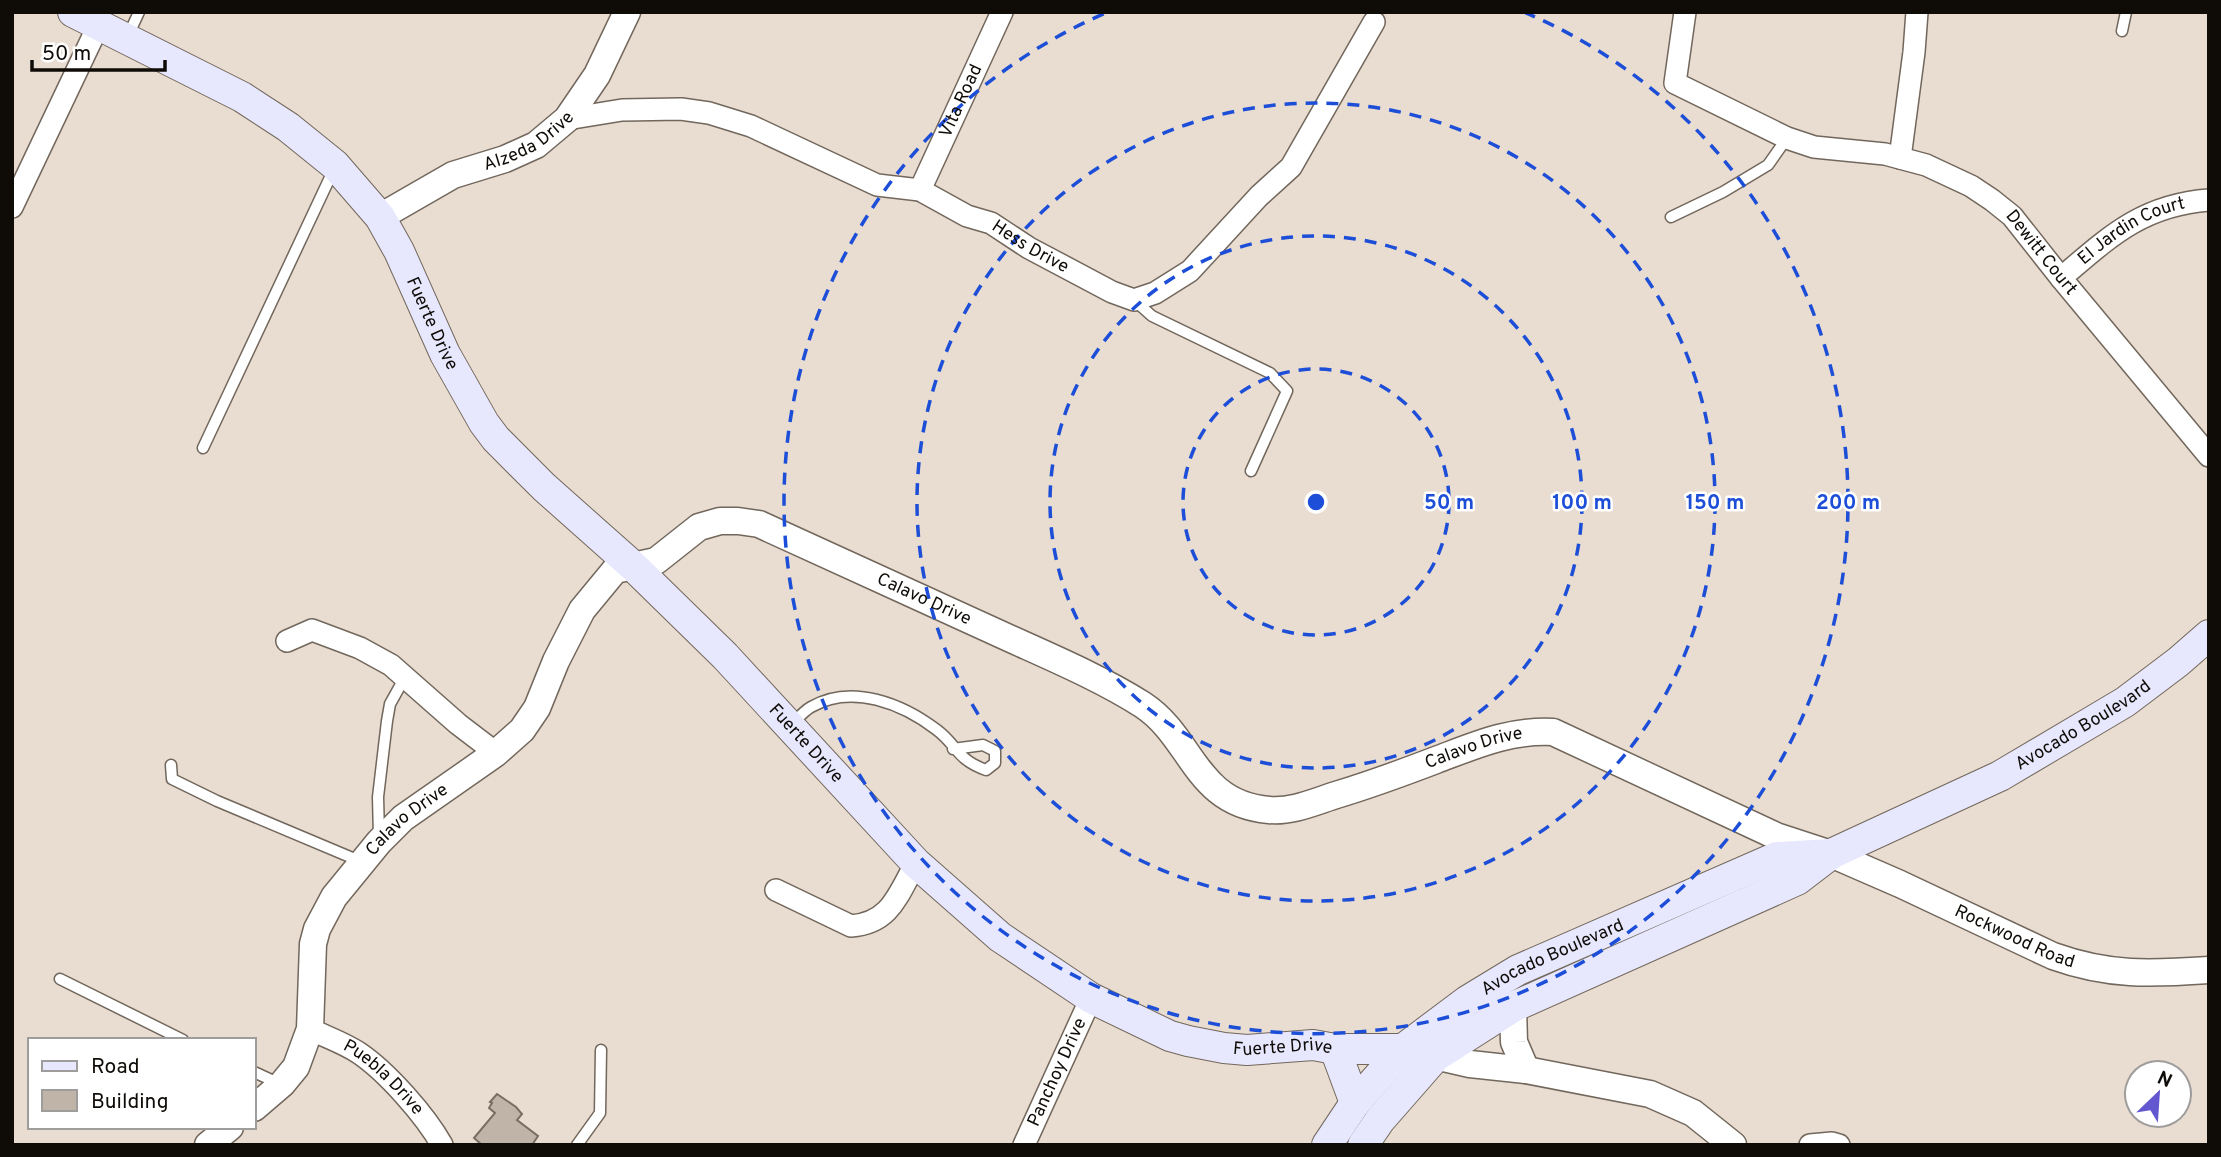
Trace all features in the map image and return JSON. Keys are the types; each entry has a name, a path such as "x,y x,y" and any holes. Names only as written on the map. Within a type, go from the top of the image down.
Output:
{"main road":[{"name":"Fuerte Drive","path":"86,18 133,25 288,127 335,165 380,217 399,251 445,354 496,439 544,487 634,566 724,656 916,863 1000,937 1091,998 1170,1036 1205,1045 1247,1050 1313,1045 1335,1049 1404,1049"},
{"name":"Avocado Boulevard","path":"1363,1145 1380,1120 1436,1056 1513,1007 1797,880 1831,854 2000,776 2126,702 2209,635"},
{"name":"Avocado Boulevard","path":"1327,1145 1355,1103 1404,1049 1467,1001 1527,966 1777,857 1831,854"},
{"path":"1335,1049 1355,1103"}],"street":[{"name":"Alzeda Drive","path":"380,217 453,175 505,159 536,145 567,119 597,75 627,12"},
{"name":"Vita Road","path":"920,190 1002,12"},
{"name":"Dewitt Court","path":"1685,12 1675,83 1787,138 1814,147 1900,158 1949,175 1992,200 2012,216 2209,456"},
{"path":"1900,158 1917,12"},
{"path":"12,207 86,18"},
{"path":"1134,300 1155,293 1190,271 1259,196 1291,167 1374,22"},
{"name":"Hess Drive","path":"567,119 622,110 681,109 709,113 751,126 877,185 920,190 967,216 991,223 1029,248 1112,292 1134,300"},
{"name":"El Jardin Court","path":"2061,278 2130,223 2171,206 2209,200"},
{"name":"Calavo Drive","path":"256,1106 282,1084 296,1067 310,1029 313,944 317,929 334,897 402,818 496,753 522,730 537,708 556,661 582,610 615,570 656,561 699,527 720,521 738,520 759,524 1057,661 1135,700 1155,713 1209,784 1228,797 1252,807 1292,809 1378,782 1503,735 1531,731 1553,732 1776,835 1831,854"},
{"path":"287,641 312,630 360,648 391,665 458,724 496,753"},
{"name":"Rockwood Road","path":"1831,854 2077,965 2125,973 2159,974 2209,970"},
{"path":"776,890 851,926 861,925 886,914 916,863"},
{"name":"Panchoy Drive","path":"1024,1145 1091,998"},
{"path":"1513,1007 1514,1042 1527,1070"},
{"name":"Puebla Drive","path":"310,1029 358,1053 386,1076 433,1129 442,1145"},
{"name":"Fuerte Drive","path":"1404,1049 1471,1064 1527,1070 1650,1094 1693,1113 1733,1145"},
{"path":"208,1145 228,1129"},
{"path":"1810,1145 1839,1145"}],"lane":[{"path":"2122,31 2126,12"},
{"path":"1671,217 1723,192 1768,165 1787,138"},
{"path":"203,448 335,165"},
{"path":"1134,300 1152,316 1270,373 1287,391 1251,471"},
{"path":"171,765 172,779 217,802 371,852 390,704 405,677"},
{"path":"789,727 809,707 822,702 862,697 894,705 938,731 953,749"},
{"path":"60,979 179,1038"},
{"path":"577,1145 600,1113 601,1050"},
{"path":"256,1073 282,1084"}],"building":[{"path":"497,1094 516,1107 522,1114 517,1120 538,1136 532,1145 482,1145 474,1138 495,1113 489,1108 492,1103 490,1102"}]}
